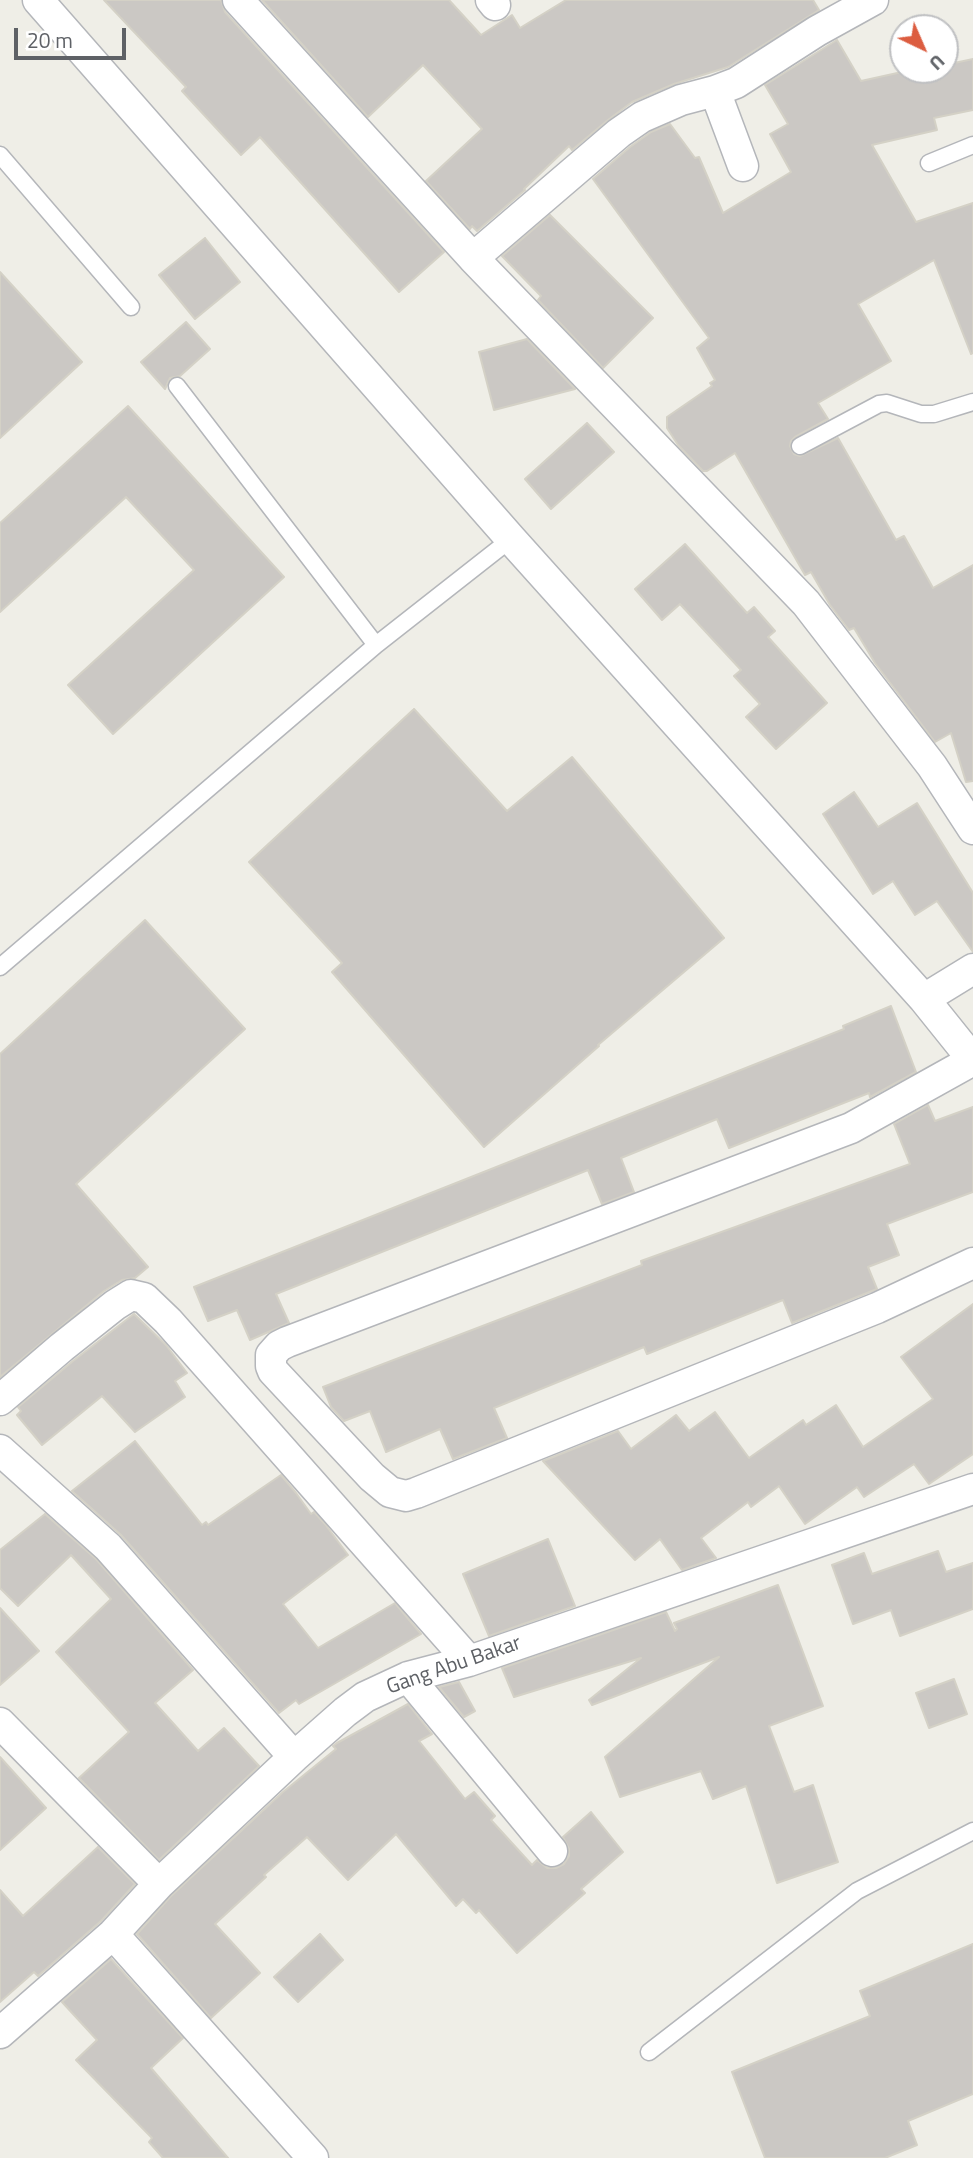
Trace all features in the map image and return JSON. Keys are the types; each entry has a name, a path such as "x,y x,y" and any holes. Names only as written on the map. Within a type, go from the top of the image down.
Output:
{"street":[{"path":"38,0 511,539 924,999 973,1060 851,1128 287,1342 271,1355 273,1371 372,1477 390,1492 406,1496 877,1308 973,1263"},
{"path":"238,0 472,258 806,603 932,766 973,830"},
{"path":"472,258 619,133 642,117 681,100 736,83 817,31 873,0"},
{"path":"715,91 743,166"},
{"path":"924,999 973,969"},
{"path":"0,1400 62,1347 131,1294 144,1298 469,1661"},
{"path":"0,1451 108,1547 294,1757"},
{"name":"Gang Abu Bakar","path":"2,2027 113,1934 159,1884 294,1757 365,1697 408,1677 469,1661 973,1489"},
{"path":"408,1677 552,1851"},
{"path":"0,1723 159,1884"},
{"path":"113,1934 313,2158"}],"lane":[{"path":"929,163 973,145"},
{"path":"0,155 131,307"},
{"path":"177,386 376,645"},
{"path":"800,446 879,404 887,403 921,414 934,414 973,402"},
{"path":"0,967 376,645 511,539"},
{"path":"649,2052 857,1891 973,1831"}],"building":[{"path":"104,0 221,0 225,12 444,252 399,292 260,137 241,155 182,91 186,87"},
{"path":"262,0 449,0 481,35 512,15 520,28 566,0 813,0 819,10 728,67 674,84 632,102 572,150 569,146 525,190 477,231 472,226 470,229 426,181 482,129 423,65 368,117"},
{"path":"837,40 861,81 889,75 889,84 959,84 959,62 973,59 973,110 934,118 937,130 872,145 916,222 973,203 973,353 971,354 934,260 858,304 891,361 818,403 828,419 795,437 790,446 794,454 800,456 838,438 896,540 904,536 933,588 973,565 973,781 966,782 951,733 935,742 875,663 854,628 849,630 830,605 811,572 805,575 735,453 703,471 678,445 667,428 667,417 712,386 710,383 715,380 697,348 709,338 593,179 651,132 670,124 695,158 699,157 723,213 791,172 770,134 788,124 765,85"},
{"path":"550,215 653,318 603,368 538,300 541,296 502,256"},
{"path":"205,238 240,282 195,319 159,275"},
{"path":"0,272 82,362 0,438"},
{"path":"186,322 210,349 180,376 170,378 165,389 141,362"},
{"path":"527,339 575,389 494,410 479,352"},
{"path":"128,406 284,577 113,734 68,685 194,570 126,497 0,612 0,523"},
{"path":"587,423 614,452 551,509 525,479"},
{"path":"685,544 747,613 754,607 775,631 768,637 827,703 776,749 746,717 760,704 734,676 741,670 680,604 662,620 635,589"},
{"path":"414,709 507,811 572,757 724,938 484,1147 332,972 342,963 249,862"},
{"path":"854,792 878,827 917,803 973,893 973,952 937,901 915,915 893,881 873,894 823,814"},
{"path":"145,920 245,1029 76,1184 148,1267 135,1278 122,1280 104,1291 0,1377 0,1054"},
{"path":"891,1006 916,1072 870,1097 869,1093 729,1148 717,1119 621,1158 634,1192 602,1204 588,1170 276,1294 289,1323 250,1340 237,1310 208,1321 194,1287 844,1029 843,1026"},
{"path":"928,1105 935,1121 973,1107 973,1192 887,1224 899,1255 868,1267 877,1289 792,1323 783,1300 647,1354 644,1347 494,1408 507,1438 453,1459 440,1429 386,1452 370,1411 344,1421 331,1407 323,1387 642,1265 641,1261 910,1164 894,1124"},
{"path":"973,1304 973,1454 929,1484 914,1464 864,1497 857,1487 805,1524 779,1486 751,1507 748,1502 701,1538 716,1558 682,1570 660,1539 635,1560 543,1461 618,1431 631,1449 676,1415 689,1431 715,1412 749,1458 803,1420 806,1425 836,1405 863,1447 933,1399 901,1357"},
{"path":"134,1314 166,1345 187,1373 175,1381 185,1397 135,1432 102,1396 42,1445 17,1415 21,1411 18,1407"},
{"path":"135,1441 202,1525 206,1522 208,1525 281,1475 311,1514 314,1512 325,1524 348,1555 283,1604 318,1648 395,1603 421,1634 299,1704 296,1700 279,1713 121,1535 72,1491"},
{"path":"45,1514 96,1559 193,1670 155,1703 198,1751 224,1728 259,1766 159,1860 79,1778 129,1732 56,1652 111,1599 71,1555 18,1606 0,1588 0,1550"},
{"path":"548,1539 575,1606 489,1636 463,1574"},
{"path":"938,1551 946,1572 973,1563 973,1609 900,1636 891,1610 853,1624 832,1565 864,1553 872,1574"},
{"path":"778,1585 823,1706 769,1726 794,1792 813,1785 838,1862 777,1883 746,1786 713,1799 701,1771 620,1797 605,1757 719,1657 592,1705 589,1700 641,1658 514,1697 502,1668 666,1612 675,1631 677,1629 674,1623"},
{"path":"0,1608 39,1651 0,1685"},
{"path":"954,1679 967,1714 929,1728 916,1693"},
{"path":"459,1682 475,1711 464,1717 439,1687"},
{"path":"408,1704 432,1734 419,1741 465,1799 474,1792 495,1816 491,1820 532,1865 537,1860 547,1868 564,1864 569,1856 569,1849 563,1837 591,1812 623,1852 581,1889 585,1893 517,1953 479,1910 476,1913 463,1899 456,1906 396,1834 348,1880 307,1837 215,1924 260,1973 211,2018 137,1934 171,1896 283,1792 336,1749 333,1746"},
{"path":"0,1757 46,1808 0,1850"},
{"path":"98,1847 135,1884 101,1921 38,1976 34,1972 0,2002 0,1890 23,1916"},
{"path":"320,1934 343,1960 298,2002 274,1977"},
{"path":"973,1944 973,2094 908,2121 917,2145 885,2158 765,2158 732,2072 870,2016 860,1991"},
{"path":"111,1959 183,2038 151,2068 228,2158 163,2158 149,2142 152,2138 76,2060 97,2040 62,2002"}]}
